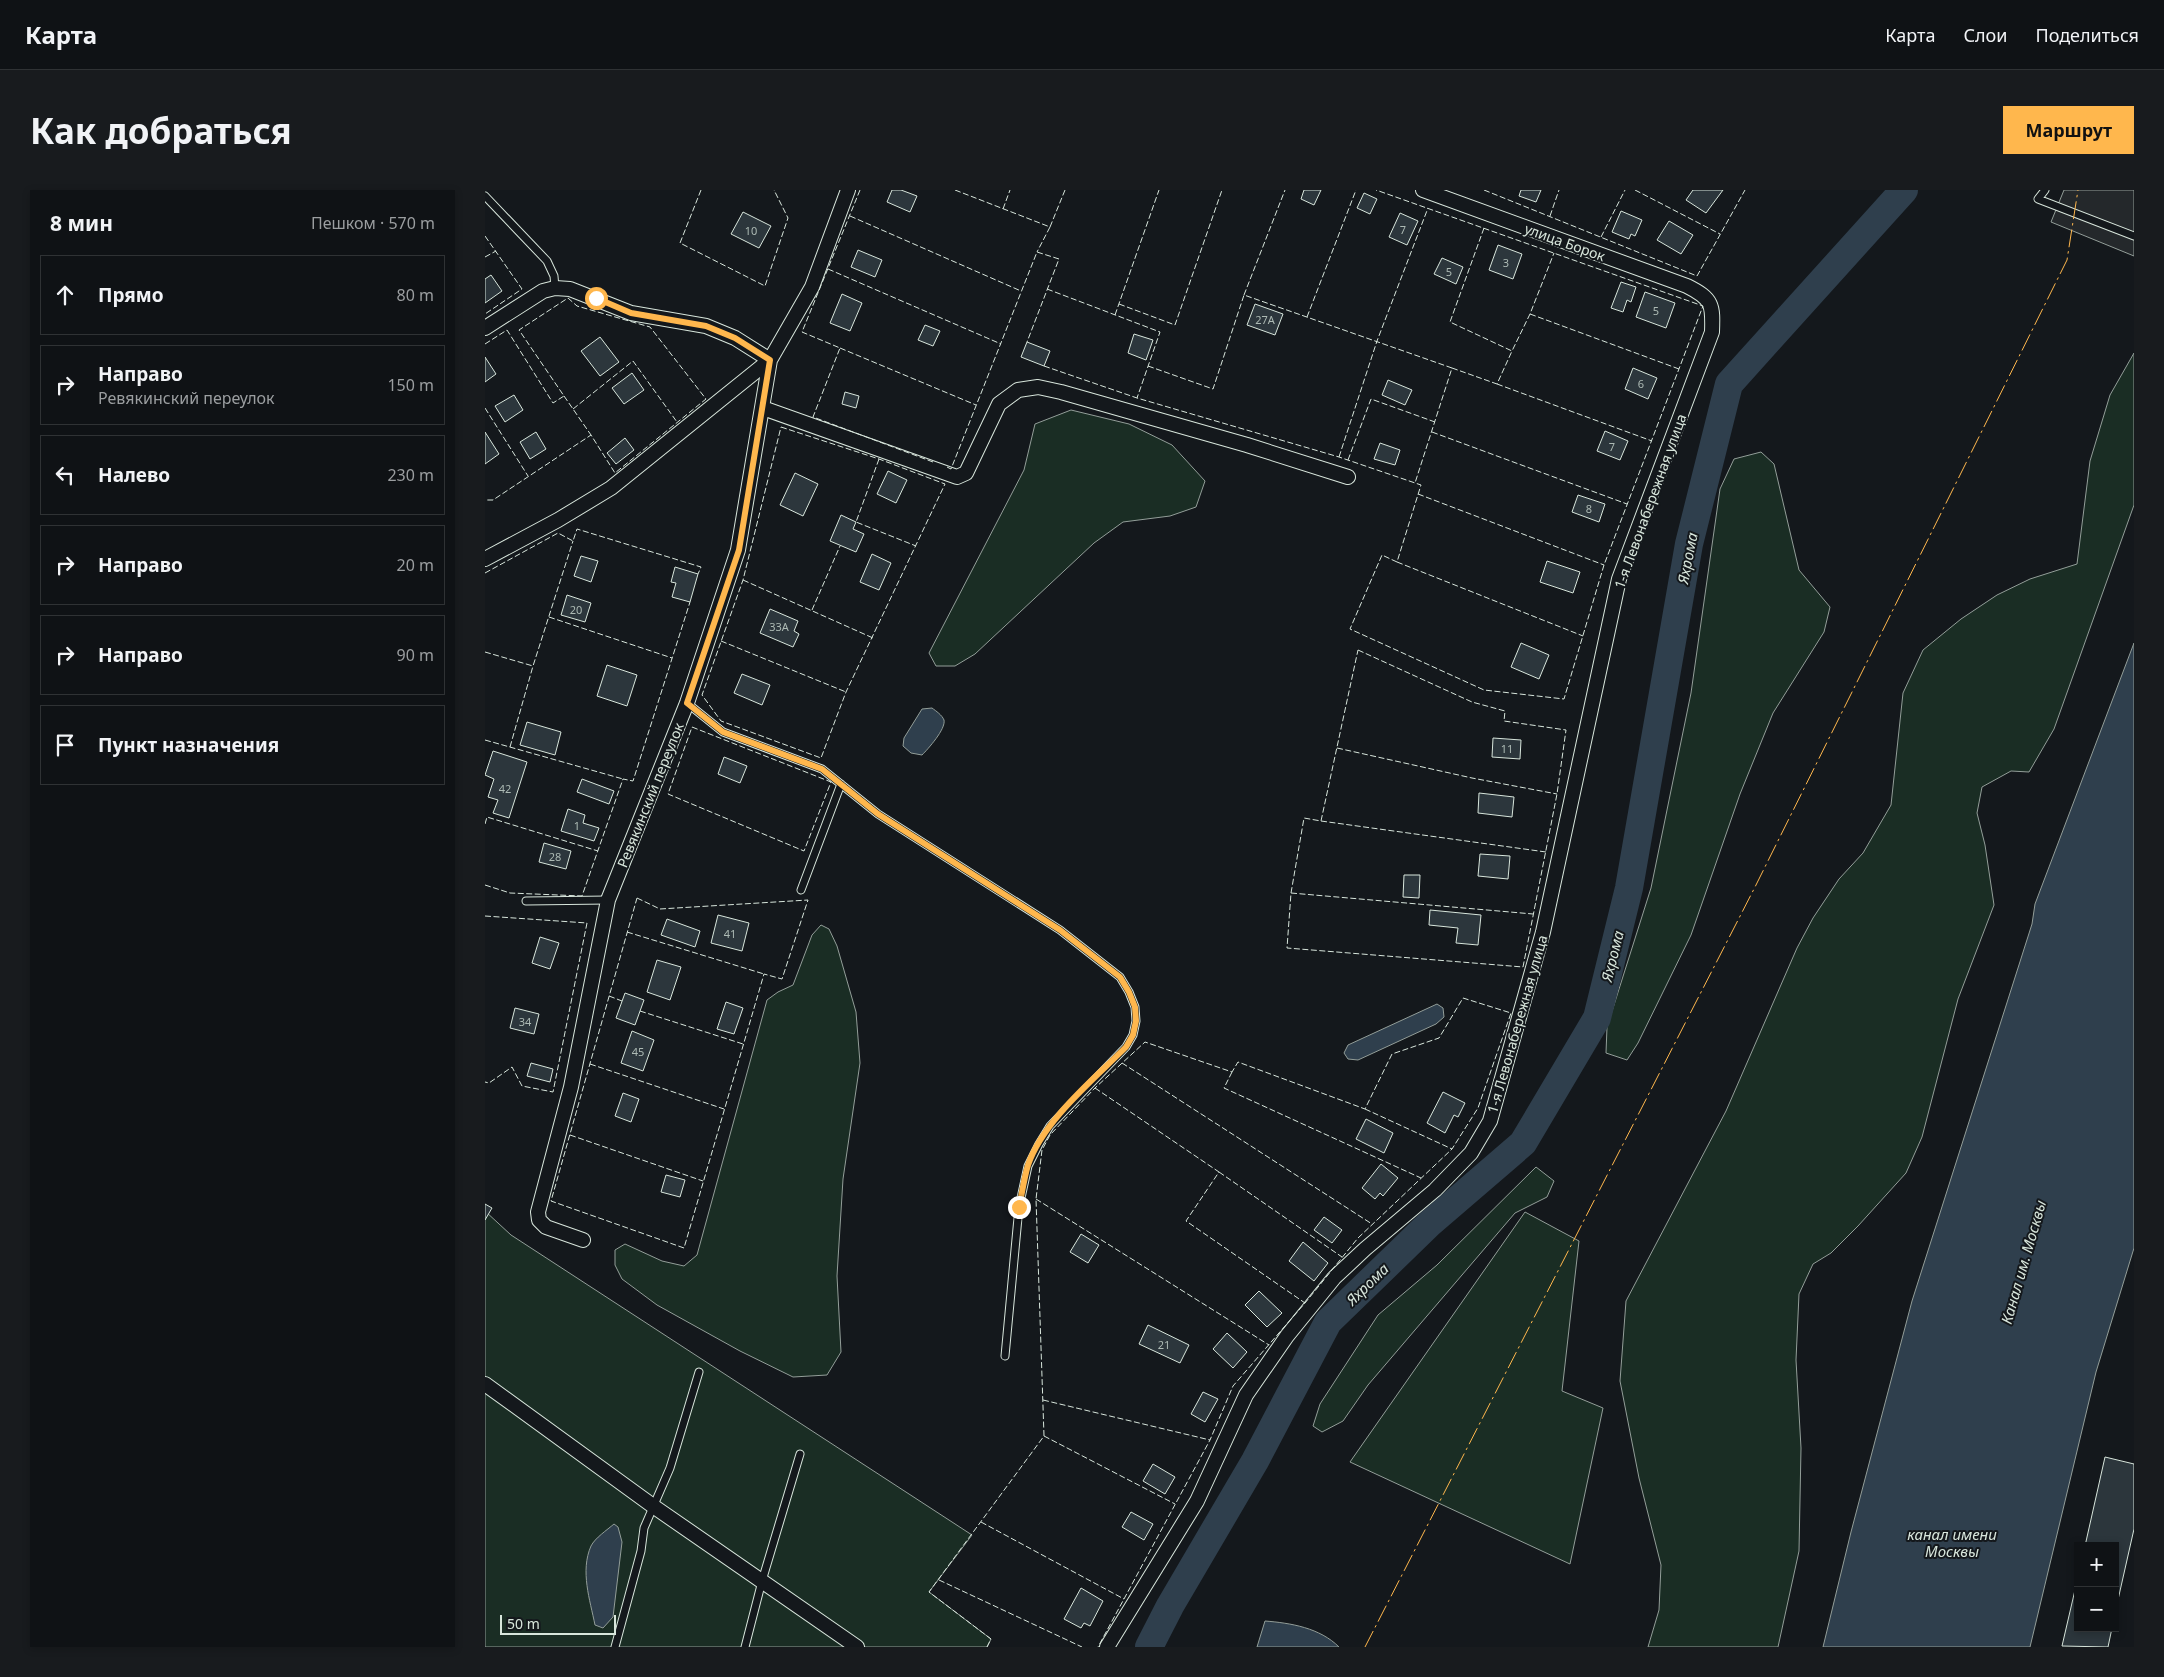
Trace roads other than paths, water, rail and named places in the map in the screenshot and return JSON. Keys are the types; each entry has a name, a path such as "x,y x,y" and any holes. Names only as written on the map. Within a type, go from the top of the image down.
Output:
{"street":[{"name":"Ревякинский переулок","path":"583,1240 546,1227 539,1220 538,1212 571,1087 608,900 687,703 739,550 770,360 812,287 848,190"},
{"name":"улица Борок","path":"1423,190 1687,286 1705,295"},
{"path":"485,328 543,291 555,288 570,289 631,313 706,326 735,338 770,360 611,488 558,520 485,559"},
{"name":"1-я Левонабережная улица","path":"1107,1647 1197,1500 1247,1395 1287,1336 1335,1278 1365,1249 1435,1190 1471,1153 1490,1121 1543,932 1619,579 1712,332 1713,311 1705,295"},
{"path":"763,408 957,477 966,473 999,404 1018,390 1038,387 1238,442 1348,477"},
{"path":"485,1384 653,1506 857,1647"}],"lane":[{"path":"2045,190 2038,199 2134,236"},
{"path":"485,196 547,261 554,276 555,288"},
{"path":"687,703 723,732 822,769 878,814 1060,930 1120,977 1129,992 1135,1007 1136,1021 1133,1035 1126,1047 1051,1126 1028,1166 1019,1207 1005,1356"},
{"path":"801,890 841,784"},
{"path":"526,901 608,900"},
{"path":"615,1647 641,1552 644,1528 670,1468 699,1372"},
{"path":"745,1647 762,1581 800,1454"}],"water":[{"name":"канал имени Москвы","path":"2134,643 2134,1248 2096,1372 2030,1647 1823,1647 1851,1532 1912,1301 2032,924 2035,904"},
{"path":"932,708 944,720 944,724 936,739 922,755 911,753 903,746 904,738 922,709"},
{"path":"1437,1004 1443,1008 1444,1017 1436,1024 1358,1060 1348,1059 1344,1053 1348,1045"},
{"path":"614,1524 618,1527 622,1542 613,1617 603,1628 595,1625 587,1585 586,1565 593,1543"},
{"path":"1265,1621 1285,1623 1314,1631 1339,1647 1257,1647"}],"waterway":[{"name":"Яхрома","path":"1149,1647 1170,1606 1255,1461 1328,1322 1429,1224 1523,1143 1597,1018 1629,888 1689,544 1729,384 1904,190"}],"water label":[{"name":"Канал им. Москвы","path":"2023,1262"}]}
